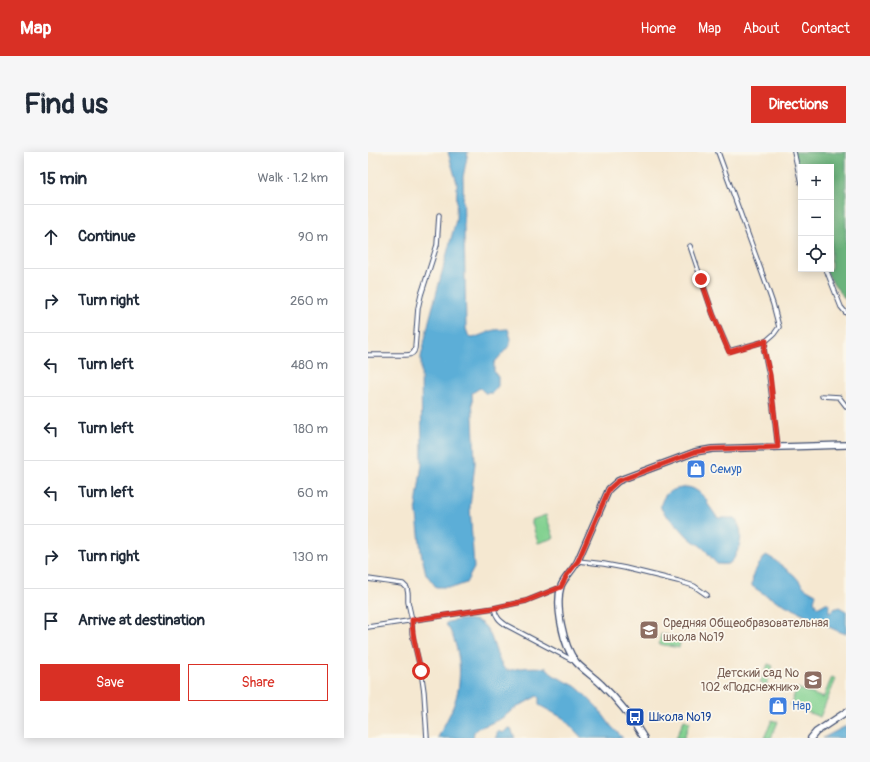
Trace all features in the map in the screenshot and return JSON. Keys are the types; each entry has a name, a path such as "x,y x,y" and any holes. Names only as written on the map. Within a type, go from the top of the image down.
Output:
{"street":[{"path":"690,246 713,314 729,352 766,341 779,327 765,281 718,152"},
{"path":"794,152 798,170"},
{"path":"368,355 411,355 414,352 418,308 437,245 439,215"},
{"path":"827,272 846,313"},
{"path":"766,341 764,350 770,375 778,447"},
{"path":"822,396 839,396 846,406"},
{"path":"576,662 565,640 560,620 559,596 561,587 567,575 578,561 609,489 618,481 695,452 712,449 846,445"},
{"path":"578,561 625,568 678,581 694,586 707,596"},
{"path":"368,579 403,584 407,588 413,638 421,671 424,692 426,738"},
{"path":"368,627 494,608 526,601 561,587"},
{"path":"494,608 496,616 506,625 576,662 601,684 623,707 644,738"},
{"path":"811,738 816,732 846,712"}],"green space":[{"path":"793,152 846,152 846,300 834,285 827,272 834,272 834,164 798,164 798,173"},
{"path":"546,515 554,538 538,543 531,520"},
{"path":"661,634 681,638 679,648 659,644"},
{"path":"768,664 773,666 766,685 760,683"},
{"path":"832,677 836,679 820,717 790,705 797,688 823,698"},
{"path":"684,720 690,722 684,738 676,738"},
{"path":"772,720 778,722 771,738 764,738"}],"water":[{"path":"448,152 468,152 463,177 466,329 469,337 473,338 494,330 508,329 511,339 509,346 494,363 494,372 498,377 498,386 492,393 485,393 480,388 472,393 475,463 470,507 474,568 466,583 455,587 436,587 426,574 421,552 416,506 422,464 421,357 456,220 457,183"},
{"path":"687,487 696,490 707,500 707,503 717,517 734,518 737,522 741,534 740,543 735,556 730,563 717,564 701,546 689,538 662,511 661,504 667,493"},
{"path":"766,555 794,575 805,588 816,594 814,601 817,607 828,603 829,613 839,607 846,611 846,634 780,603 752,586 753,575"},
{"path":"458,620 475,620 486,628 490,633 498,658 506,670 531,667 547,668 553,675 575,686 598,708 611,726 623,738 582,738 563,718 539,705 539,698 537,696 514,709 502,718 478,728 474,732 473,738 438,738 451,713 457,696 460,670 456,645 451,631 445,624"},
{"path":"846,726 846,738 823,738"},
{"path":"508,728 511,729 515,738 495,738 497,731 503,733"}],"place":[{"name":"Семур","path":"696,469"},
{"name":"Средняя Общеобразовательная школа №19","path":"649,630"},
{"name":"Детский сад № 102 «Подснежник»","path":"813,680"},
{"name":"Нар","path":"778,706"},
{"name":"Школа №19","path":"635,717"}],"route":[{"path":"421,671 412,633 412,620 494,608 526,601 561,587 567,575 578,561 609,489 613,484 695,452 712,449 778,447 770,375 764,350 766,341 729,352 713,314 701,279"}]}
